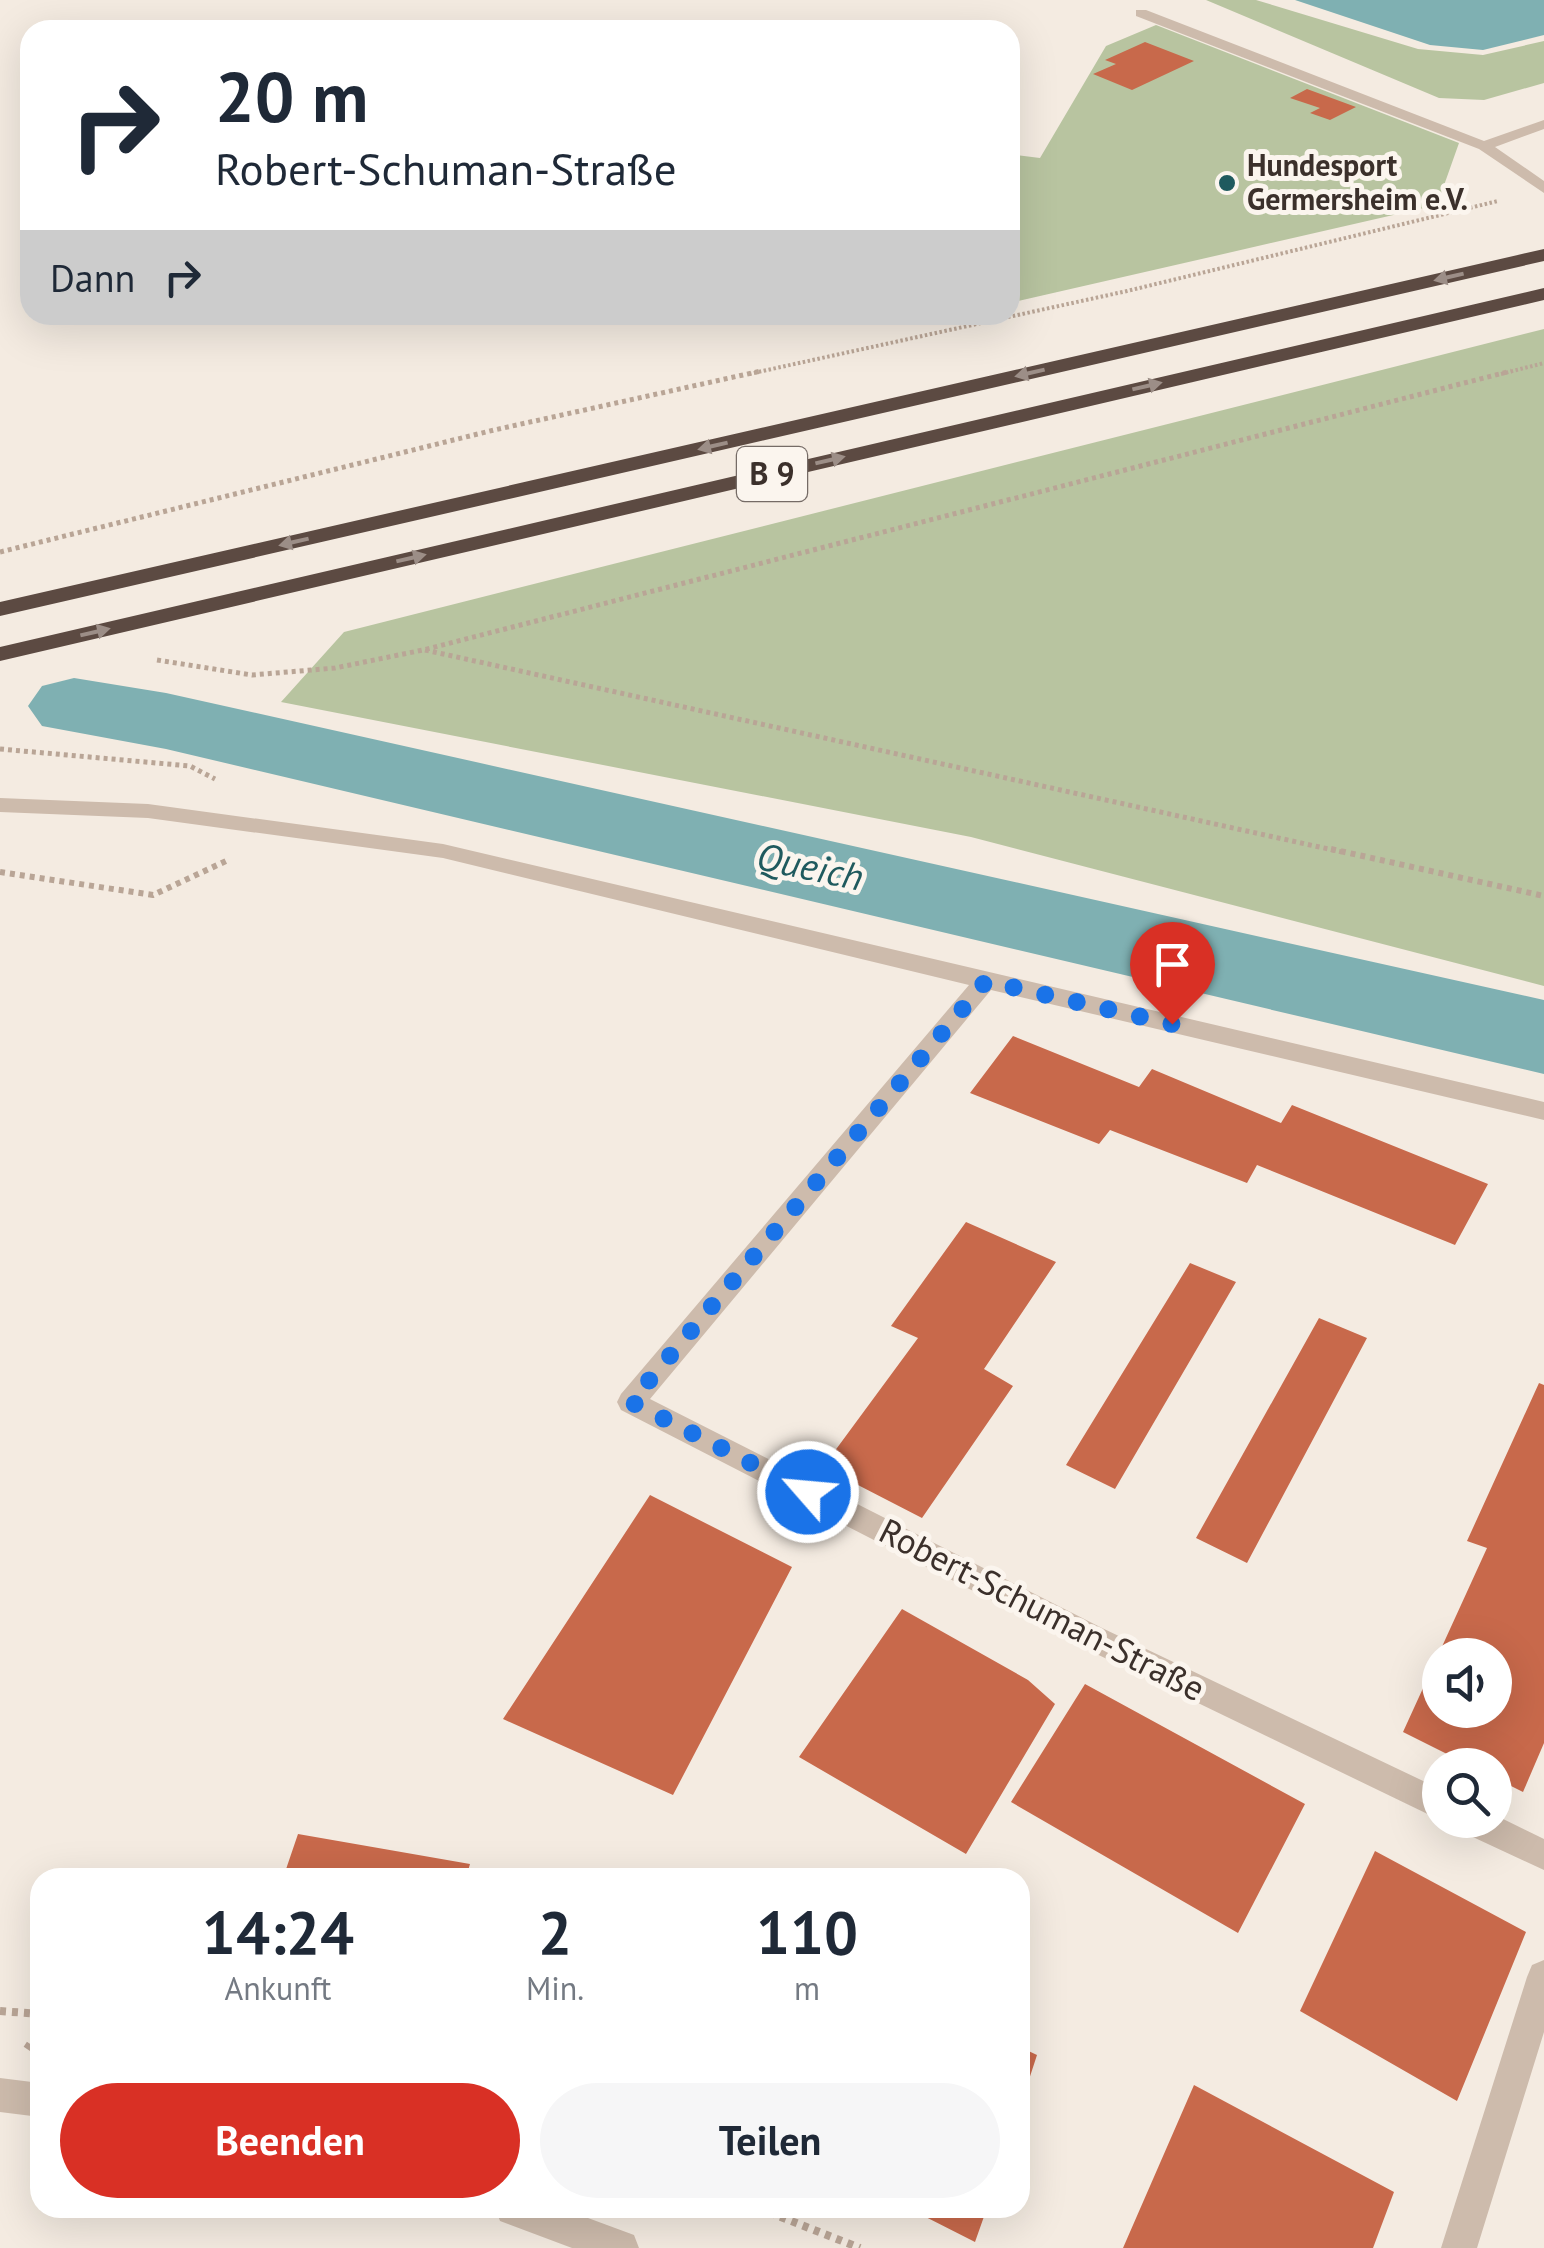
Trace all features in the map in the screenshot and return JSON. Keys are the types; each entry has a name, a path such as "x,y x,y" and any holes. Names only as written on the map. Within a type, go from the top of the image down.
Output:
{"highway":[{"name":"B 9","path":"0,609 1544,255"},
{"name":"B 9","path":"0,654 1544,294"}],"street":[{"path":"1141,13 1484,146 1544,188"},
{"path":"1484,146 1544,124"},
{"path":"0,805 148,811 444,851 1544,1111"},
{"name":"Robert-Schuman-Straße","path":"986,981 631,1402 1091,1637 1422,1796"},
{"path":"1507,1838 1544,1856"},
{"path":"1459,2248 1544,1977"},
{"path":"0,2095 30,2099"},
{"path":"540,2218 621,2248"}],"path":[{"path":"1020,314 1506,199"},
{"path":"0,552 494,430 972,325"},
{"path":"151,660 188,662 252,675 335,668 423,650 1544,363"},
{"path":"423,650 1544,896"},
{"path":"0,872 153,896 226,862 250,827"},
{"path":"0,2011 30,2013"},
{"path":"784,2218 860,2248"}],"green space":[{"path":"1206,0 1256,0 1418,49 1483,55 1544,41 1544,83 1484,100 1439,98"},
{"name":"Hundesport Germersheim e.V.","path":"1156,25 1459,143 1437,205 1020,301 1020,156 1040,158 1106,46"},
{"path":"1544,329 1544,986 971,837 281,702 344,632"}],"water":[{"path":"1295,0 1544,0 1544,35 1483,50 1430,45"}],"building":[{"path":"1145,42 1194,61 1132,90 1093,74 1116,64 1105,60"},
{"path":"1307,89 1356,107 1330,120 1310,113 1320,108 1290,98"},
{"path":"1013,1036 1139,1087 1152,1069 1281,1123 1292,1105 1488,1184 1455,1245 1257,1165 1247,1183 1110,1130 1099,1144 970,1093"},
{"path":"966,1222 1056,1262 984,1369 1013,1386 922,1518 823,1467 918,1338 891,1326"},
{"path":"1190,1263 1236,1282 1115,1489 1066,1465"},
{"path":"1319,1318 1367,1338 1247,1563 1196,1538"},
{"path":"1539,1383 1544,1385 1544,1743 1523,1792 1512,1786 1512,1748 1435,1748 1403,1732 1422,1690 1422,1728 1512,1728 1512,1638 1446,1638 1487,1548 1467,1541"},
{"path":"650,1495 792,1567 673,1795 503,1719"},
{"path":"902,1609 1028,1680 1055,1704 966,1854 799,1757"},
{"path":"1085,1684 1305,1804 1238,1933 1011,1802"},
{"path":"298,1834 470,1864 469,1868 286,1868"},
{"path":"1375,1851 1526,1932 1457,2101 1300,2011"},
{"path":"1030,2052 1037,2055 1030,2076"},
{"path":"1194,2085 1394,2192 1373,2248 1123,2248"},
{"path":"928,2218 983,2218 975,2242"}],"waterway":[{"name":"Queich","path":"74,706 166,721 1544,1037"}],"place":[{"name":"Hundesport Germersheim e.V.","path":"1227,183"}],"route":[{"path":"808,1492 631,1402 986,981 1172,1024"}]}
